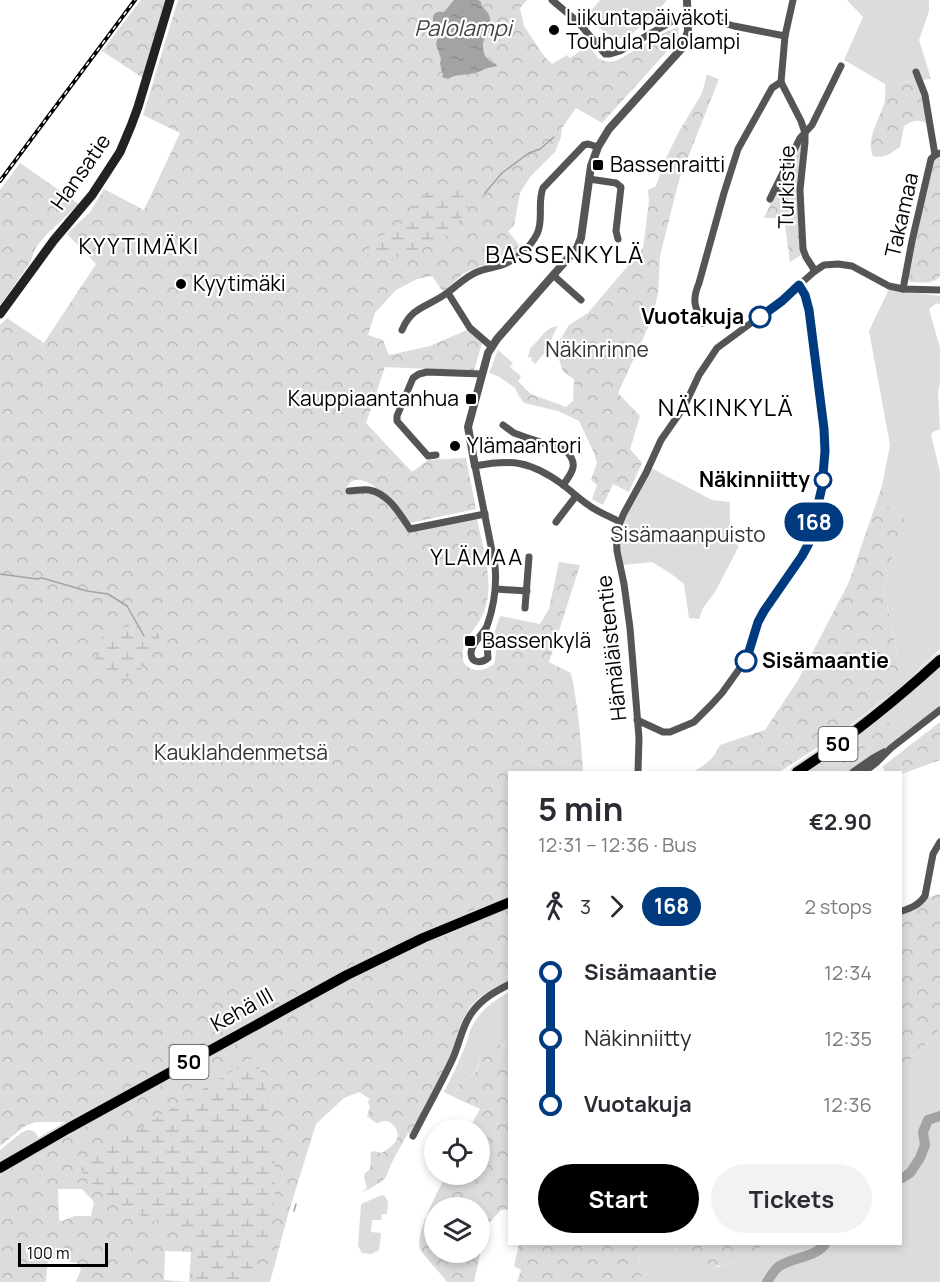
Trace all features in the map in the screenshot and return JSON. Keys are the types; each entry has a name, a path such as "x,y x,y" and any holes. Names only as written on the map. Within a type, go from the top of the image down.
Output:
{"highway":[{"name":"50","path":"799,771 831,750 878,714 940,660"},
{"name":"Kehä III","path":"0,1168 347,975 423,938 508,903"}],"main road":[{"name":"Hansatie","path":"0,314 54,240 92,195 120,152 138,107 170,0"}],"street":[{"path":"552,0 578,22 605,54 620,51 676,19 688,18"},
{"path":"486,628 496,589 495,566 468,427 488,353 574,252 579,243 588,179 597,147 609,129 683,47 688,31 687,0"},
{"path":"703,323 697,311 694,294 738,149 772,88 781,82 785,36 793,0"},
{"path":"720,22 785,36"},
{"path":"770,199 800,138 812,125 842,66"},
{"path":"916,72 925,95 938,154"},
{"name":"Turkistie","path":"781,82 805,133 800,200 803,243 806,257 815,270"},
{"path":"402,330 407,319 414,312 447,293 469,276 502,265 519,256 537,234 543,188 584,145 597,147"},
{"name":"Takamaa","path":"903,289 931,159 938,154"},
{"path":"588,179 616,183 621,187 616,231 618,239"},
{"path":"774,191 786,195"},
{"path":"815,270 830,264 845,264 859,269 881,283 903,289 940,290"},
{"name":"Hämäläistentie","path":"638,771 637,720 630,628 624,584 616,551 615,537 620,522 661,441 684,407 699,375 717,348 782,301 815,270"},
{"path":"553,275 581,300"},
{"path":"637,720 663,732 670,732 694,722 711,705 746,661 758,622 809,543 822,487 825,451 824,422 808,304 799,285"},
{"path":"447,293 470,328 492,347"},
{"path":"436,455 428,456 397,421 413,378 427,372 482,374"},
{"path":"503,425 519,435 569,453 574,470 563,485"},
{"path":"475,466 498,462 520,463 542,471 597,511 620,522"},
{"path":"349,492 369,490 381,495 399,513 410,529 484,514"},
{"path":"556,522 576,496"},
{"path":"525,608 529,557"},
{"path":"496,589 527,591"},
{"path":"865,771 940,710"},
{"path":"855,771 891,748"},
{"path":"902,911 921,902 925,896 933,854 940,842"},
{"path":"413,1136 449,1067 462,1030 471,1013 484,999 508,985"}],"green space":[{"path":"141,0 165,0 143,78 102,51"},
{"name":"Kauklahdenmetsä","path":"178,0 527,0 520,8 524,26 552,64 567,55 570,58 585,48 583,44 586,42 598,58 612,62 679,26 678,37 671,47 602,123 576,108 562,128 555,152 530,177 520,193 514,226 508,231 522,249 502,261 464,273 443,292 432,276 417,279 396,290 375,313 368,335 383,340 389,355 430,346 467,330 482,343 474,371 385,367 366,423 412,472 428,460 466,458 476,509 410,523 383,494 366,482 358,480 351,482 347,490 347,495 366,492 382,498 410,532 477,519 487,566 487,601 481,619 463,649 464,663 475,670 482,670 494,664 495,632 500,616 540,624 549,609 559,562 580,565 549,662 571,673 579,722 583,771 508,771 508,899 391,947 68,1122 36,1122 25,1126 0,1146 0,325 7,318 44,343 96,264 67,234 90,212 104,189 144,210 180,133 143,115"},
{"path":"600,0 667,0 655,14 628,37 621,39 611,36 585,18"},
{"path":"847,0 929,0 929,11 919,40 931,79 885,84 844,60 863,17"},
{"name":"Näkinrinne","path":"707,75 719,79 679,180 660,256 658,294 651,321 618,393 640,416 630,449 642,463 629,492 613,484 603,505 592,499 597,485 591,480 597,463 579,421 558,411 524,403 515,388 518,382 531,394 566,407 573,401 574,379 563,372 558,356 560,340 569,325 588,313 643,248 649,201 648,190 656,186 665,160 702,93"},
{"path":"923,80 933,126 918,121 908,123 904,126 900,147 884,156 873,156 872,136 884,104 885,84"},
{"path":"802,141 797,191 801,255 790,262 784,218 764,218 774,196 788,197 790,193 779,189"},
{"path":"940,155 940,276 931,282 911,282 907,278 932,161"},
{"path":"20,163 79,204 45,236 35,249 30,263 0,306 0,190"},
{"path":"446,187 472,190 473,200 456,225 436,243 387,261 367,257 372,239 390,232 401,224 418,197"},
{"path":"889,289 940,296 940,305 937,303 929,309 940,348 938,393 940,429 931,435 940,472 940,649 903,684 884,589 893,555 905,532 903,516 889,509 882,486 890,445 869,331"},
{"path":"558,326 549,348 535,364 531,357 528,357 530,348 545,332"},
{"path":"498,350 513,363 510,367 521,376 515,388 498,376 489,373"},
{"name":"Sisämaanpuisto","path":"651,468 712,500 730,502 730,540 739,546 699,619 689,618 684,584 670,573 652,562 623,565 618,539 622,524"},
{"path":"882,486 889,508 903,516 907,525 893,555 884,589 903,684 839,734 781,771 694,771 709,761 720,745 765,730 798,680 849,582"},
{"path":"133,625 161,634 141,669 118,683 95,660 103,633"},
{"path":"940,668 940,706 891,745 851,771 842,771 841,766 848,760 863,758 857,753 863,743 851,749 838,751"},
{"path":"887,721 891,725 889,730 896,725 903,727 903,732 895,738 892,737 880,748 870,748 871,737 880,730 887,731 885,726"},
{"path":"940,722 940,760 902,774 902,771 885,771 882,767"},
{"path":"864,743 865,748 858,753 864,759 856,765 848,760 841,766 842,771 808,771 838,751 851,749"},
{"path":"940,894 940,1029 902,1069 902,914 926,898"},
{"path":"508,909 508,981 482,996 465,1015 440,1079 392,1162 386,1177 361,1192 367,1188 364,1177 370,1169 370,1153 374,1151 381,1153 389,1148 398,1135 397,1130 389,1122 376,1123 367,1116 370,1099 359,1092 344,1098 316,1124 270,1282 189,1282 76,1282 81,1269 77,1263 48,1257 46,1282 0,1282 0,1176 81,1127 352,978 417,947","holes":["58,1189 82,1189 94,1202 91,1216 75,1216 59,1220","165,1251 191,1252 189,1282 164,1280"]},
{"path":"508,993 508,1048 500,1044 480,1055 476,1070 459,1083 454,1097 444,1092 477,1018 497,999"},
{"path":"940,1029 940,1282 642,1282 637,1245 672,1245 676,1250 717,1267 731,1263 763,1245 902,1245 902,1178 909,1173 902,1170 902,1069"},
{"path":"492,1041 508,1048 508,1209 501,1210 490,1222 490,1197 435,1197 441,1185 490,1185 490,1119 474,1119 480,1109 454,1097 459,1083 476,1072 482,1044"},
{"path":"255,1057 264,1079 275,1158 275,1197 268,1230 253,1266 253,1282 195,1282 198,1266 196,1245 169,1228 126,1209 104,1195 78,1166"},
{"path":"27,1130 34,1132 39,1139 0,1162 0,1150"},
{"path":"382,1195 388,1202 387,1214 382,1214 381,1220 372,1220 371,1232 381,1233 379,1250 371,1254 362,1253 358,1246 361,1204"},
{"path":"424,1225 424,1254 420,1249"},
{"path":"519,1245 637,1245 642,1282 517,1282 521,1270 514,1266"},
{"path":"672,1245 763,1245 738,1260 720,1266 700,1264 679,1252"},
{"path":"431,1263 478,1263 474,1282 447,1282"}],"water":[{"name":"Palolampi","path":"454,0 481,2 490,18 490,31 484,39 483,49 487,58 497,66 448,79 442,77 441,59 436,44 440,30 433,21 433,16 444,12"}],"waterway":[{"path":"485,193 502,173 529,153 540,149 554,137"},
{"path":"0,574 42,578 87,591 108,594 127,606 144,636"},
{"path":"902,1178 910,1173 920,1158 925,1145 923,1132 928,1120 940,1116"},
{"path":"294,1211 296,1204"},
{"path":"767,1282 778,1267 809,1255 824,1245"}],"railway":[{"path":"0,181 135,0"}],"bus line":[{"name":"168","path":"746,661 758,622 809,543 822,487 825,451 823,415 809,310 805,295 799,285 760,317"}],"place":[{"name":"Liikuntapäiväkoti Touhula Palolampi","path":"554,30"},
{"name":"Bassenraitti","path":"598,165"},
{"name":"Kyytimäki","path":"181,284"},
{"name":"Vuotakuja","path":"760,317"},
{"name":"Kauppiaantanhua","path":"471,399"},
{"name":"Ylämaantori","path":"455,446"},
{"name":"Näkinniitty","path":"823,480"},
{"name":"Bassenkylä","path":"470,641"},
{"name":"Sisämaantie","path":"746,661"}],"district":[{"name":"KYYTIMÄKI","path":"139,246"},
{"name":"BASSENKYLÄ","path":"565,255"},
{"name":"NÄKINKYLÄ","path":"726,408"},
{"name":"YLÄMAA","path":"477,557"}]}
